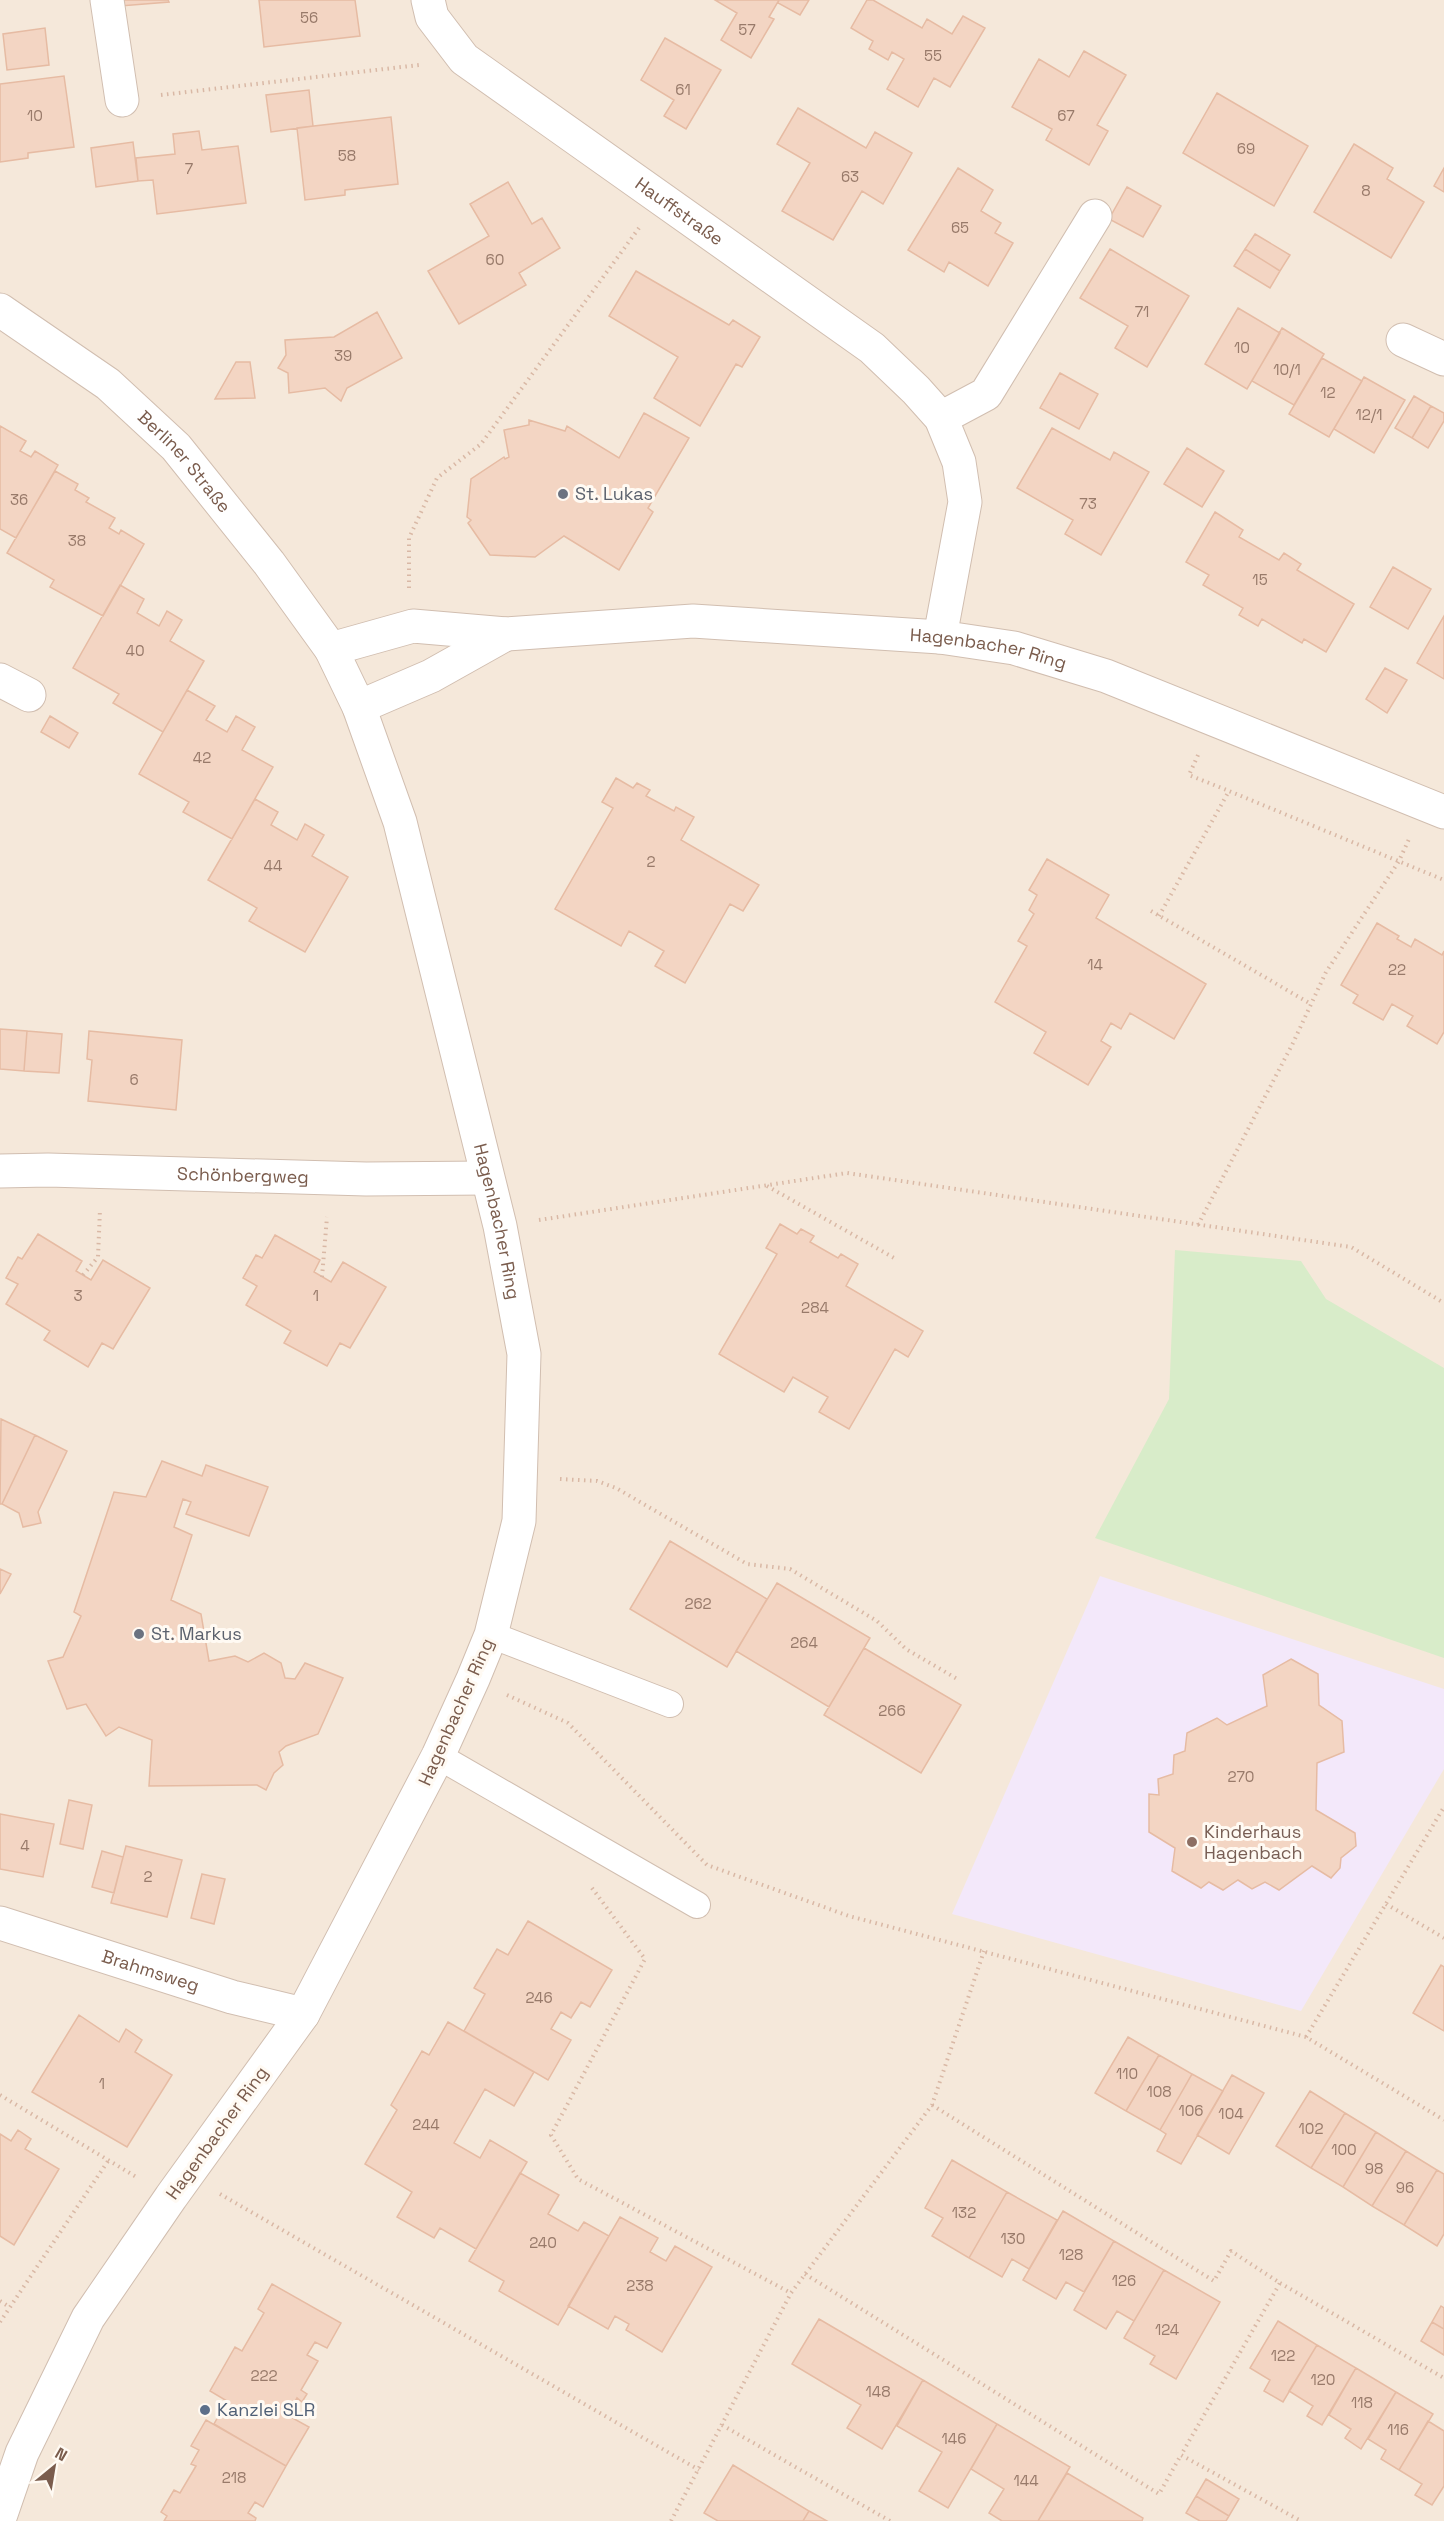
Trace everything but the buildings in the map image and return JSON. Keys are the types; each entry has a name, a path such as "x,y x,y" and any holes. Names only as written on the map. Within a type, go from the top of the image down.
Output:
{"street":[{"path":"107,0 122,100"},
{"name":"Hauffstraße","path":"428,0 432,17 464,59 872,348 916,390 941,418 959,462 965,502 940,637"},
{"path":"941,418 986,394 1095,216"},
{"name":"Berliner Straße","path":"0,310 108,384 176,447 269,563 331,649"},
{"path":"1402,340 1444,359"},
{"name":"Hagenbacher Ring","path":"0,2517 22,2453 88,2318 179,2186 303,2014 438,1756 491,1635 519,1521 524,1354 500,1226 400,822 359,707 331,649 413,626 506,634 693,621 940,637 1014,648 1106,676 1434,808"},
{"name":"Hagenbacher Ring","path":"359,707 431,676 506,634"},
{"path":"0,680 28,695"},
{"name":"Schönbergweg","path":"0,1171 330,1178 487,1178"},
{"name":"Brahmsweg","path":"0,1923 232,1997 303,2014"}],"lane":[{"path":"491,1635 670,1704"},
{"path":"438,1756 697,1905"}],"path":[{"path":"122,100 464,59"},
{"path":"409,598 409,538 437,478 481,444 661,198"},
{"path":"1213,719 1190,775 1444,880"},
{"path":"1159,916 1229,791"},
{"path":"1198,1225 1326,972 1434,808"},
{"path":"1151,911 1311,1004"},
{"path":"84,1275 98,1257 102,1172"},
{"path":"500,1226 847,1173 1351,1247 1444,1303"},
{"path":"322,1277 330,1178"},
{"path":"766,1186 896,1258"},
{"path":"522,1476 597,1481 616,1488 747,1564 790,1569 877,1621 906,1649 959,1680"},
{"path":"473,1679 568,1724 707,1865 849,1916 1306,2037 1444,2120"},
{"path":"1306,2037 1444,1807"},
{"path":"585,1879 645,1959 551,2135 578,2179 791,2293"},
{"path":"1386,1904 1444,1938"},
{"path":"671,2521 791,2293 932,2105 984,1951"},
{"path":"0,2095 108,2161 179,2186 699,2470"},
{"path":"932,2105 1214,2281 1231,2251 1280,2283 1444,2378"},
{"path":"0,2322 8,2306 108,2161"},
{"path":"805,2274 1159,2494 1280,2283"},
{"path":"0,2301 8,2306"},
{"path":"722,2425 890,2521"},
{"path":"1182,2455 1301,2521"}],"shaded area":[{"path":"0,0 1444,0 1444,2521 0,2521"},
{"name":"Kinderhaus Hagenbach","path":"1100,1576 1444,1689 1444,1769 1301,2011 952,1914"}],"green space":[{"path":"1175,1250 1301,1261 1326,1299 1444,1368 1444,1658 1095,1538 1169,1399"}],"place":[{"name":"St. Lukas","path":"563,494"},
{"name":"St. Markus","path":"139,1634"},
{"name":"Kinderhaus Hagenbach","path":"1192,1842"},
{"name":"Kanzlei SLR","path":"205,2410"}]}
